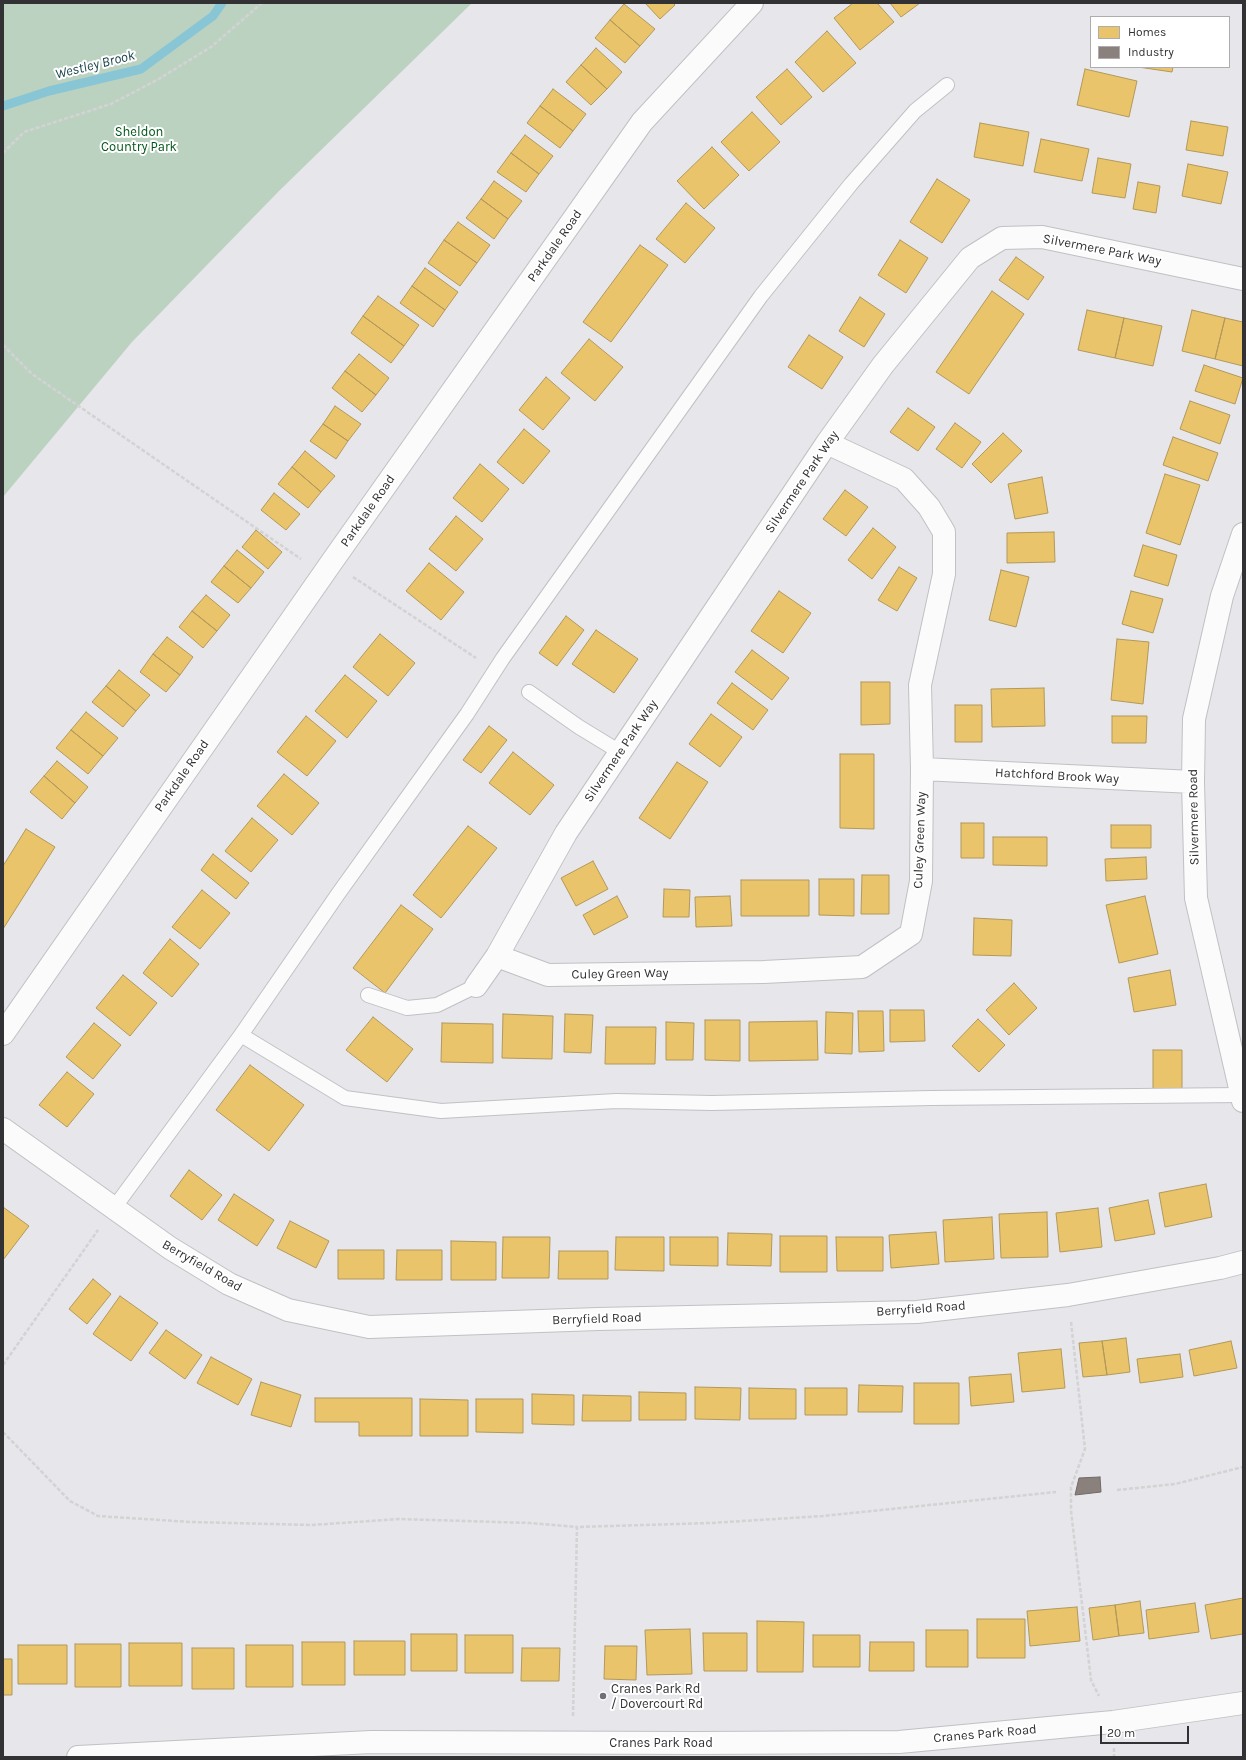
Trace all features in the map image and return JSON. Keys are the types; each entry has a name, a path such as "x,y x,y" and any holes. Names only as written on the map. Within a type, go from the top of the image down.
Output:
{"street":[{"name":"Parkdale Road","path":"3,1034 327,568 642,122 752,3"},
{"name":"Silvermere Park Way","path":"497,956 566,833 827,443 883,365 970,258 1002,238 1042,237 1243,279"},
{"name":"Culey Green Way","path":"497,956 548,975 764,972 862,967 911,934 921,881 922,770 920,686 944,574 944,532 929,507 904,479 827,443"},
{"name":"Silvermere Road","path":"1242,1098 1196,898 1193,782 1194,719 1222,596 1243,534"},
{"name":"Hatchford Brook Way","path":"922,770 1193,782"},
{"path":"476,986 497,956"},
{"name":"Berryfield Road","path":"3,1129 170,1248 229,1284 288,1310 369,1327 598,1319 917,1312 1068,1295 1243,1262"},
{"name":"Cranes Park Road","path":"78,1757 371,1742 899,1742 1113,1722 1243,1703"}],"lane":[{"path":"114,1208 241,1035 338,894 467,714 495,671 632,475 762,296 851,184 905,122 915,111 947,84"},
{"path":"529,692 579,727 620,752"},
{"path":"368,995 406,1008 437,1005 476,986"},
{"path":"241,1035 345,1098 441,1111 616,1101 712,1104 932,1098 1242,1098"}],"path":[{"path":"3,153 24,132 111,104 157,80 211,47 262,3"},
{"path":"3,345 32,374 327,568 495,671"},
{"path":"3,1365 114,1208"},
{"path":"1068,1295 1085,1449 1070,1487 1071,1511 1091,1680 1113,1722 1114,1757"},
{"path":"3,1432 70,1501 98,1516 191,1522 312,1526 399,1519 530,1522 578,1528 823,1516 1056,1492"},
{"path":"1117,1490 1175,1484 1243,1467"},
{"path":"572,1743 578,1528"}],"green space":[{"name":"Sheldon Country Park","path":"3,3 472,3 279,191 132,342 3,497"}],"building: Homes":[{"path":"645,3 673,3 675,5 660,19"},
{"path":"853,3 877,3 894,22 860,50 834,18"},
{"path":"890,3 920,3 901,17"},
{"path":"624,4 655,29 640,46 610,20"},
{"path":"610,20 640,46 625,63 595,38"},
{"path":"827,31 856,63 823,92 795,62"},
{"path":"596,48 622,72 607,89 581,65"},
{"path":"581,65 607,89 591,105 566,82"},
{"path":"1145,68 1173,68 1172,72"},
{"path":"787,69 812,97 781,125 756,97"},
{"path":"1085,69 1137,81 1129,117 1077,105"},
{"path":"553,89 586,114 573,131 540,106"},
{"path":"540,106 573,131 560,148 527,123"},
{"path":"752,112 780,142 749,171 721,142"},
{"path":"1191,121 1228,127 1223,156 1186,150"},
{"path":"980,123 1029,132 1023,166 974,157"},
{"path":"525,135 553,156 539,174 511,153"},
{"path":"1041,139 1089,149 1082,181 1034,172"},
{"path":"712,147 739,175 704,209 677,181"},
{"path":"511,153 539,174 526,192 497,172"},
{"path":"1098,158 1131,164 1125,198 1092,193"},
{"path":"1188,164 1228,172 1221,204 1182,196"},
{"path":"937,179 970,200 942,243 910,222"},
{"path":"494,181 522,201 508,219 481,199"},
{"path":"1138,182 1160,186 1156,213 1133,209"},
{"path":"481,199 508,219 494,239 466,218"},
{"path":"686,203 715,228 685,263 656,239"},
{"path":"458,222 490,245 477,263 444,240"},
{"path":"444,240 477,263 460,286 428,263"},
{"path":"900,240 928,258 906,293 878,275"},
{"path":"640,245 668,265 611,342 583,322"},
{"path":"1016,257 1044,277 1028,300 999,280"},
{"path":"425,268 458,292 445,310 412,286"},
{"path":"412,286 445,310 433,327 400,303"},
{"path":"992,291 1024,314 969,394 936,372"},
{"path":"378,296 419,325 404,346 363,316"},
{"path":"860,297 885,314 864,347 839,331"},
{"path":"1087,310 1124,318 1115,358 1078,350"},
{"path":"1192,310 1225,318 1215,359 1182,351"},
{"path":"363,316 404,346 391,363 351,333"},
{"path":"1124,318 1162,326 1153,366 1115,358"},
{"path":"1225,318 1243,322 1243,366 1215,359"},
{"path":"809,335 843,357 822,389 788,367"},
{"path":"589,339 623,367 595,401 561,373"},
{"path":"359,354 389,378 376,395 345,371"},
{"path":"1204,365 1243,378 1235,404 1195,391"},
{"path":"345,371 376,395 362,412 332,388"},
{"path":"546,377 570,398 543,430 519,410"},
{"path":"1190,401 1230,415 1220,444 1180,429"},
{"path":"335,406 361,424 348,441 323,424"},
{"path":"908,408 935,427 918,451 890,432"},
{"path":"955,423 981,442 962,468 936,449"},
{"path":"323,424 348,441 336,459 310,441"},
{"path":"524,429 550,451 523,484 497,462"},
{"path":"1003,433 1022,451 991,483 972,464"},
{"path":"1173,437 1218,453 1208,481 1163,465"},
{"path":"305,451 335,476 321,492 292,467"},
{"path":"480,464 509,489 482,522 453,498"},
{"path":"292,467 321,492 308,508 278,484"},
{"path":"1165,474 1200,485 1180,545 1146,533"},
{"path":"1042,477 1048,513 1015,519 1008,484"},
{"path":"845,490 868,507 846,536 823,519"},
{"path":"274,493 300,514 286,530 261,510"},
{"path":"456,516 483,539 456,571 429,549"},
{"path":"873,528 896,547 872,579 848,560"},
{"path":"256,530 282,552 268,569 242,547"},
{"path":"1054,532 1055,562 1007,563 1007,533"},
{"path":"1143,545 1177,555 1168,586 1134,576"},
{"path":"237,550 264,572 251,588 224,566"},
{"path":"429,563 464,592 441,620 406,591"},
{"path":"224,566 251,588 238,603 211,582"},
{"path":"899,567 917,578 897,611 878,600"},
{"path":"1001,570 1029,577 1016,627 989,620"},
{"path":"779,591 811,613 783,653 751,631"},
{"path":"1131,591 1163,599 1153,633 1122,624"},
{"path":"206,595 230,615 217,631 192,611"},
{"path":"192,611 217,631 203,648 179,627"},
{"path":"566,616 584,630 557,666 539,653"},
{"path":"596,630 638,659 614,693 572,664"},
{"path":"380,634 415,663 388,696 353,667"},
{"path":"167,637 193,657 180,675 153,654"},
{"path":"1117,639 1149,642 1143,704 1111,700"},
{"path":"752,650 789,678 772,700 735,672"},
{"path":"153,654 180,675 166,692 140,672"},
{"path":"119,670 150,695 136,711 106,686"},
{"path":"345,675 377,701 347,738 315,711"},
{"path":"861,682 890,682 890,724 861,725"},
{"path":"732,683 768,710 753,730 717,703"},
{"path":"106,686 136,711 123,727 92,702"},
{"path":"1044,688 1045,726 992,727 991,689"},
{"path":"955,705 982,705 982,742 955,742"},
{"path":"86,712 118,738 103,756 71,730"},
{"path":"711,714 742,737 720,767 689,744"},
{"path":"306,716 336,741 307,776 277,752"},
{"path":"1112,716 1147,716 1146,743 1112,743"},
{"path":"489,726 507,740 481,773 463,760"},
{"path":"71,730 103,756 88,774 56,748"},
{"path":"513,752 554,785 530,815 489,783"},
{"path":"840,754 874,754 874,829 840,828"},
{"path":"57,761 88,787 75,803 44,776"},
{"path":"677,762 708,782 670,839 639,818"},
{"path":"284,774 319,803 292,835 257,806"},
{"path":"44,776 75,803 62,819 30,792"},
{"path":"252,818 278,840 251,872 225,851"},
{"path":"961,823 984,823 984,858 961,858"},
{"path":"1111,825 1151,825 1151,848 1111,848"},
{"path":"468,826 497,848 441,918 413,895"},
{"path":"26,829 55,847 3,929 3,866"},
{"path":"993,837 1047,837 1047,866 993,865"},
{"path":"213,854 249,883 236,899 201,870"},
{"path":"1146,857 1147,879 1106,881 1105,859"},
{"path":"593,861 608,889 576,906 561,878"},
{"path":"862,875 889,875 889,914 861,914"},
{"path":"819,879 854,879 854,916 819,915"},
{"path":"741,880 809,880 809,916 741,916"},
{"path":"664,889 690,890 689,917 663,917"},
{"path":"202,890 230,913 200,949 172,927"},
{"path":"617,896 628,917 594,935 583,915"},
{"path":"730,896 732,926 696,927 695,897"},
{"path":"1145,896 1158,954 1119,963 1106,905"},
{"path":"401,905 433,929 385,993 353,968"},
{"path":"974,918 1012,920 1011,956 973,955"},
{"path":"170,939 199,964 172,997 143,973"},
{"path":"1170,970 1176,1005 1134,1012 1128,978"},
{"path":"123,975 157,1003 130,1036 96,1008"},
{"path":"1014,983 1037,1008 1009,1035 986,1010"},
{"path":"890,1010 924,1010 925,1041 890,1042"},
{"path":"858,1011 883,1011 884,1051 859,1052"},
{"path":"826,1012 853,1013 852,1054 825,1053"},
{"path":"503,1014 553,1016 552,1059 502,1058"},
{"path":"565,1014 593,1015 591,1053 564,1052"},
{"path":"373,1017 413,1049 387,1082 346,1050"},
{"path":"978,1019 1005,1045 979,1072 952,1046"},
{"path":"705,1020 740,1020 740,1061 705,1060"},
{"path":"817,1021 818,1060 749,1061 749,1022"},
{"path":"666,1022 694,1023 693,1060 666,1060"},
{"path":"94,1023 121,1045 93,1079 66,1057"},
{"path":"442,1023 493,1024 493,1063 441,1062"},
{"path":"606,1027 656,1027 655,1064 605,1064"},
{"path":"1153,1050 1182,1050 1182,1089 1153,1089"},
{"path":"250,1065 304,1105 269,1151 216,1110"},
{"path":"67,1072 94,1094 67,1127 39,1105"},
{"path":"189,1170 222,1195 202,1220 170,1196"},
{"path":"1206,1184 1212,1217 1165,1227 1159,1193"},
{"path":"234,1194 274,1220 257,1246 218,1220"},
{"path":"1148,1200 1155,1234 1115,1241 1109,1208"},
{"path":"3,1207 29,1226 3,1260"},
{"path":"1098,1208 1102,1247 1060,1252 1056,1213"},
{"path":"1047,1212 1048,1257 1001,1258 999,1214"},
{"path":"992,1217 994,1259 945,1262 943,1220"},
{"path":"290,1221 329,1241 316,1268 277,1248"},
{"path":"936,1232 939,1264 891,1268 889,1235"},
{"path":"728,1233 772,1234 771,1266 727,1265"},
{"path":"780,1236 827,1236 827,1272 780,1272"},
{"path":"503,1237 550,1237 549,1278 502,1278"},
{"path":"616,1237 664,1237 664,1271 615,1270"},
{"path":"670,1237 718,1237 718,1266 670,1265"},
{"path":"836,1237 883,1237 883,1271 837,1271"},
{"path":"451,1241 496,1242 496,1280 451,1280"},
{"path":"338,1250 384,1250 384,1279 338,1279"},
{"path":"397,1250 442,1250 442,1280 396,1280"},
{"path":"559,1251 608,1251 608,1279 558,1279"},
{"path":"93,1279 111,1294 87,1324 69,1309"},
{"path":"120,1296 158,1323 131,1361 93,1334"},
{"path":"166,1330 202,1355 185,1379 149,1353"},
{"path":"1126,1338 1130,1372 1107,1375 1102,1341"},
{"path":"1102,1341 1107,1375 1083,1377 1079,1343"},
{"path":"1231,1341 1237,1368 1194,1376 1189,1350"},
{"path":"1061,1349 1065,1388 1022,1392 1018,1353"},
{"path":"1180,1354 1183,1377 1140,1383 1137,1359"},
{"path":"211,1357 252,1379 238,1405 197,1383"},
{"path":"1011,1374 1014,1402 971,1406 969,1377"},
{"path":"261,1382 301,1395 291,1427 251,1415"},
{"path":"914,1383 959,1383 959,1424 914,1424"},
{"path":"859,1385 903,1386 902,1412 858,1412"},
{"path":"695,1387 741,1388 740,1420 695,1419"},
{"path":"749,1388 796,1389 796,1419 749,1419"},
{"path":"805,1388 847,1388 847,1415 805,1415"},
{"path":"639,1392 686,1393 686,1420 639,1420"},
{"path":"532,1394 574,1395 574,1425 532,1424"},
{"path":"583,1395 631,1396 631,1421 582,1421"},
{"path":"315,1398 412,1398 412,1436 359,1436 359,1422 315,1422"},
{"path":"420,1399 468,1400 468,1436 420,1436"},
{"path":"476,1399 523,1399 523,1433 476,1432"},
{"path":"1243,1598 1243,1634 1211,1639 1205,1605"},
{"path":"1140,1601 1144,1633 1119,1636 1115,1605"},
{"path":"1195,1603 1199,1632 1149,1639 1146,1610"},
{"path":"1115,1605 1119,1636 1093,1640 1089,1608"},
{"path":"1077,1607 1080,1641 1030,1646 1027,1611"},
{"path":"977,1619 1025,1619 1025,1658 977,1658"},
{"path":"757,1621 804,1622 803,1672 757,1672"},
{"path":"690,1629 692,1674 647,1675 645,1630"},
{"path":"926,1630 968,1630 968,1667 926,1667"},
{"path":"703,1633 747,1633 747,1671 704,1671"},
{"path":"411,1634 457,1634 457,1671 411,1671"},
{"path":"465,1635 513,1635 513,1673 465,1673"},
{"path":"813,1635 860,1635 860,1667 813,1667"},
{"path":"354,1641 405,1641 405,1675 354,1675"},
{"path":"302,1642 345,1642 345,1685 302,1685"},
{"path":"870,1642 914,1642 914,1671 869,1671"},
{"path":"129,1643 182,1643 182,1686 129,1686"},
{"path":"75,1644 121,1644 121,1687 75,1687"},
{"path":"18,1645 67,1645 67,1684 18,1684"},
{"path":"246,1645 293,1645 293,1687 246,1687"},
{"path":"605,1646 637,1646 636,1680 604,1679"},
{"path":"192,1648 234,1648 234,1689 192,1689"},
{"path":"522,1648 560,1648 559,1681 521,1681"},
{"path":"3,1659 12,1659 12,1695 3,1695"}],"building: Industry":[{"path":"1100,1477 1101,1492 1075,1495 1079,1478"}],"waterway":[{"name":"Westley Brook","path":"3,106 49,91 141,69 213,16 222,3"}],"place":[{"name":"Cranes Park Rd / Dovercourt Rd","path":"603,1696"}]}
